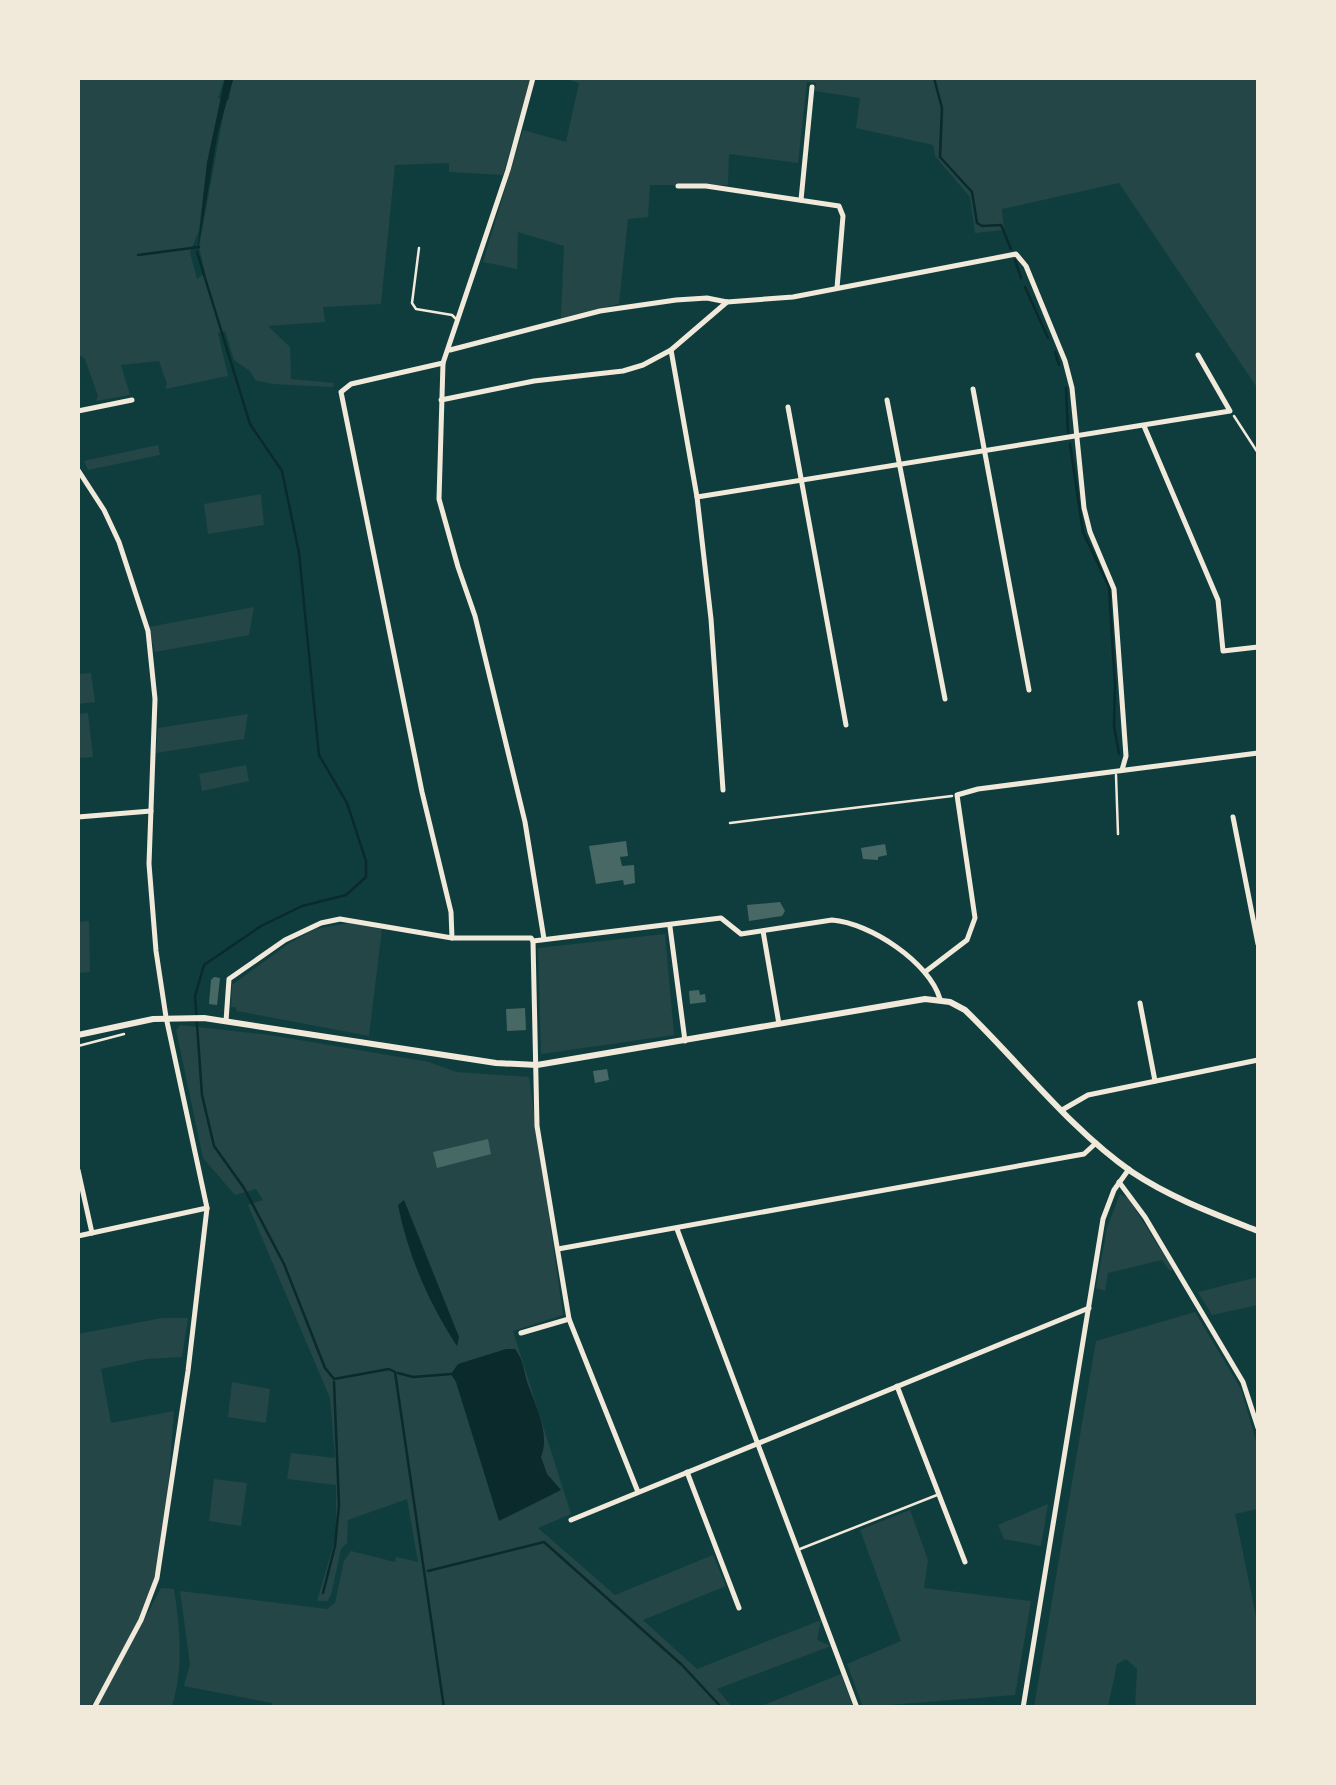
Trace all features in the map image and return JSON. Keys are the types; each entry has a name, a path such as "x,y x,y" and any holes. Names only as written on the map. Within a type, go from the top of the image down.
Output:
{"main road":[{"path":"78,1035 182,1016 478,1061 536,1065 940,999 965,1010 1096,1144 1128,1169 1175,1197 1258,1231"}],"street":[{"path":"533,78 508,170 443,364 439,499 475,616 524,822 544,939"},
{"path":"800,200 812,88"},
{"path":"678,186 706,186 839,206 844,216 837,288"},
{"path":"450,350 600,312 676,300 708,298 726,302 793,297 1016,254 1026,266 1066,361 1090,532 1114,589 1126,756 1119,772"},
{"path":"440,400 548,378 623,371 643,365 671,350 726,302"},
{"path":"671,350 697,498 711,619 723,790"},
{"path":"697,498 1230,411 1198,354"},
{"path":"443,364 352,384 341,392 418,773 451,912 452,938"},
{"path":"972,389 1029,690"},
{"path":"78,411 132,400"},
{"path":"887,400 945,699"},
{"path":"788,407 846,726"},
{"path":"1144,426 1218,600 1223,651 1258,646"},
{"path":"78,470 119,542 148,631 155,699 152,902 166,1017 207,1208 157,1578 141,1620 94,1708"},
{"path":"925,972 967,940 975,918 957,795 978,789 1258,753"},
{"path":"78,817 151,812"},
{"path":"1232,817 1258,944"},
{"path":"226,1021 229,979 285,940 340,918 452,938 534,941 721,918 737,933 847,921 870,929 925,972 934,982 940,999"},
{"path":"670,926 684,1042"},
{"path":"763,931 779,1024"},
{"path":"534,941 537,1126 570,1319 638,1492"},
{"path":"1140,1003 1155,1081"},
{"path":"1062,1110 1088,1095 1258,1060"},
{"path":"558,1249 1084,1154 1096,1144"},
{"path":"1023,1708 1105,1211 1128,1169"},
{"path":"78,1170 92,1233"},
{"path":"1119,1182 1139,1208 1244,1382 1258,1428"},
{"path":"78,1236 207,1208"},
{"path":"676,1228 858,1708"},
{"path":"571,1520 1089,1308"},
{"path":"521,1333 570,1319"},
{"path":"896,1386 965,1562"},
{"path":"687,1472 739,1608"}],"lane":[{"path":"419,248 412,303 416,309 452,315 458,320"},
{"path":"1118,834 1119,772"},
{"path":"798,1549 939,1494"}],"path":[{"path":"1230,411 1258,452"},
{"path":"730,823 957,795"},
{"path":"78,1046 124,1034"}],"shaded area":[{"path":"78,78 225,78 218,98 221,99 207,163 199,230 190,253 197,279 205,273 199,247 232,78 531,78 503,175 449,172 449,163 395,165 381,304 323,307 325,322 268,326 290,347 291,379 334,383 333,387 255,380 250,371 234,360 225,331 218,333 228,376 165,389 167,384 159,361 121,365 130,395 96,401 98,396 85,359 78,354"},
{"path":"225,78 233,80 218,132 197,255 207,163"},
{"path":"562,78 1258,78 1258,389 1119,183 1002,209 1004,230 975,233 970,197 935,156 933,145 856,128 860,98 815,91 816,83 807,82 798,163 729,154 728,185 650,185 648,217 628,219 619,304 561,318 564,246 518,232 517,269 483,262 523,130 566,142 579,83"},
{"path":"158,445 160,455 88,470 84,461"},
{"path":"261,494 264,525 208,534 204,504"},
{"path":"254,607 249,635 155,652 149,627"},
{"path":"91,673 95,702 78,704 78,674"},
{"path":"88,713 93,757 78,758 78,714"},
{"path":"248,714 244,739 156,753 158,728"},
{"path":"246,765 249,781 202,791 199,774"},
{"path":"89,921 90,972 78,973 78,922"},
{"path":"349,923 382,929 369,1036 231,1007 232,985 288,944 315,929"},
{"path":"665,934 674,1035 541,1054 538,948"},
{"path":"180,1025 270,1035 429,1062 456,1072 529,1077 563,1315 513,1331 571,1514 538,1528 615,1595 713,1555 726,1586 643,1620 697,1669 821,1620 817,1640 831,1646 717,1689 732,1707 272,1708 272,1703 184,1686 190,1664 180,1591 327,1609 335,1603 344,1561 351,1551 395,1562 396,1557 418,1562 407,1499 348,1520 347,1543 341,1549 331,1595 327,1601 317,1601 336,1536 336,1485 287,1479 291,1453 335,1458 330,1398 248,1205 263,1200 256,1189 235,1195 203,1158 176,1030"},
{"path":"1120,1194 1128,1198 1173,1269 1170,1271 1162,1260 1108,1273 1105,1291 1096,1288 1107,1228"},
{"path":"404,1200 459,1337 457,1346 414,1261 398,1205"},
{"path":"1258,1277 1258,1305 1212,1315 1198,1292"},
{"path":"1195,1312 1241,1389 1258,1448 1258,1509 1235,1514 1258,1626 1258,1707 1135,1707 1137,1669 1126,1659 1117,1664 1108,1707 1034,1707 1096,1341"},
{"path":"162,1318 188,1318 182,1357 146,1359 101,1369 111,1423 174,1411 165,1516 149,1594 129,1641 90,1708 78,1707 78,1334"},
{"path":"515,1349 521,1358 543,1431 541,1457 547,1474 561,1490 499,1521 451,1374 458,1364"},
{"path":"232,1382 270,1389 266,1423 228,1417"},
{"path":"214,1479 247,1483 241,1526 209,1521"},
{"path":"1048,1504 1041,1546 1004,1539 998,1525"},
{"path":"910,1510 928,1560 924,1588 1031,1601 1015,1695 863,1707 847,1664 901,1641 860,1530"},
{"path":"161,1588 174,1589 179,1662 172,1706 177,1707 97,1707"},
{"path":"841,1674 853,1707 759,1707"}],"building":[{"path":"626,841 628,856 620,857 622,866 634,865 635,883 624,885 623,880 596,884 589,846"},
{"path":"885,844 887,855 878,860 863,859 861,848"},
{"path":"780,902 785,911 782,916 749,921 747,905"},
{"path":"214,977 220,978 217,1005 209,1004"},
{"path":"699,990 700,995 705,994 706,1002 690,1004 689,991"},
{"path":"525,1008 526,1030 507,1031 506,1009"},
{"path":"607,1069 609,1080 595,1083 593,1071"},
{"path":"488,1139 491,1154 437,1168 433,1152"}],"waterway":[{"path":"78,79 90,78"},
{"path":"934,78 942,108 940,157 972,192 977,223 1001,225 1011,249"},
{"path":"138,255 199,247"},
{"path":"197,252 250,424 282,471 299,553 319,755 347,803 366,861 366,877 346,895 302,906 261,926 204,965 195,996 202,1095 214,1146 244,1188 284,1264 325,1368 334,1379 389,1369 395,1372 444,1708"},
{"path":"1015,260 1021,278"},
{"path":"1025,287 1048,338"},
{"path":"1055,352 1059,365"},
{"path":"1066,388 1068,433"},
{"path":"1070,444 1083,532 1109,587 1114,726 1119,754"},
{"path":"398,1373 413,1377 451,1374"},
{"path":"323,1593 335,1546 339,1505 334,1382"},
{"path":"428,1571 544,1542 682,1665 722,1708"}]}
